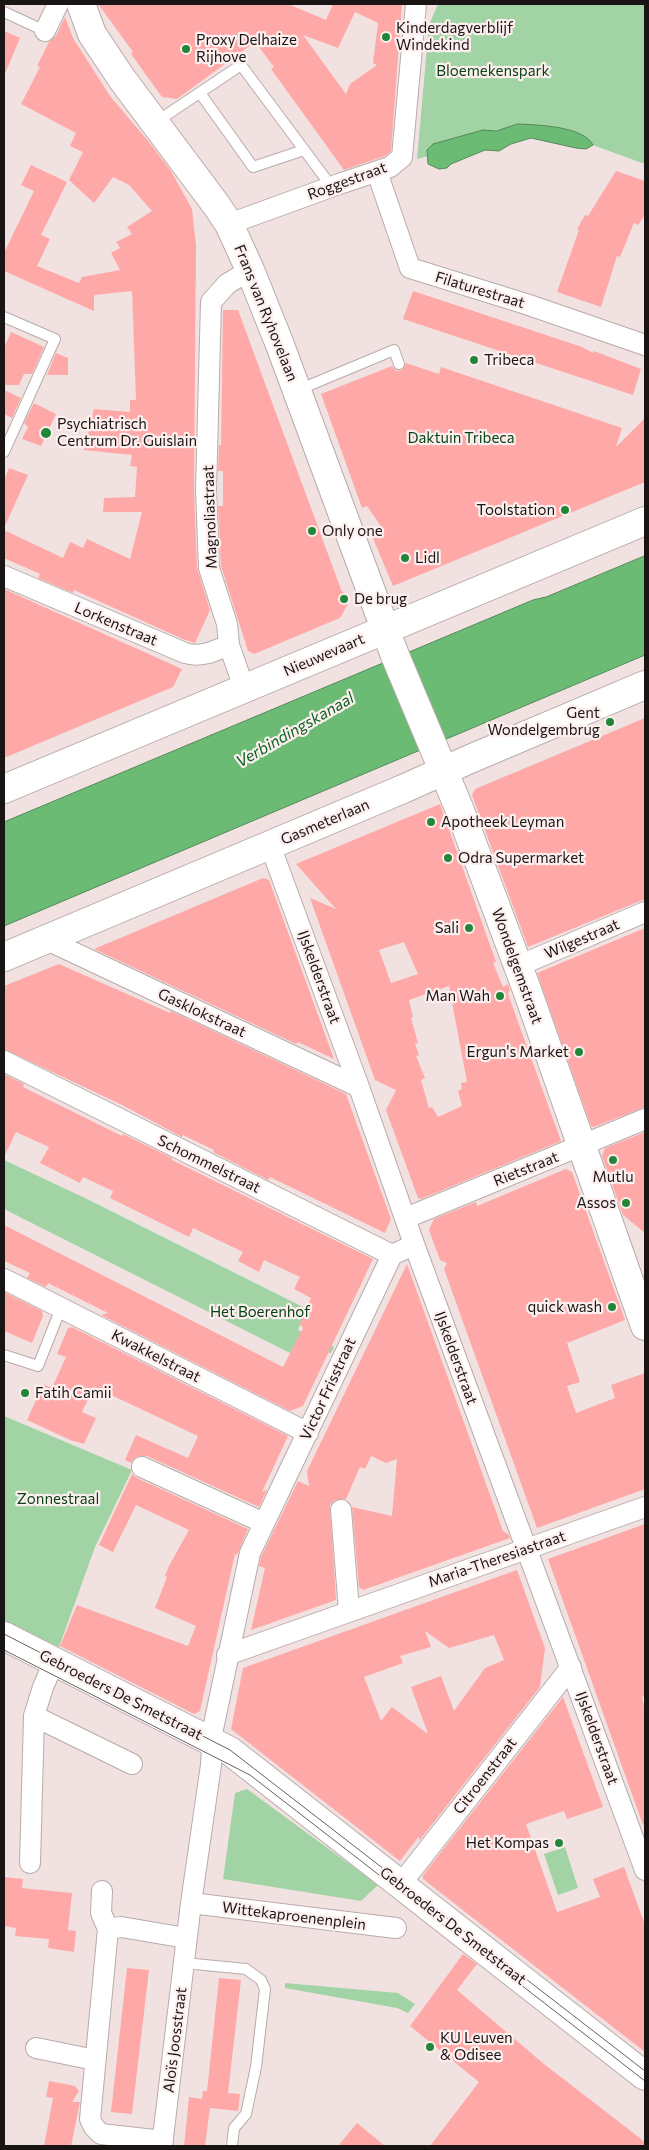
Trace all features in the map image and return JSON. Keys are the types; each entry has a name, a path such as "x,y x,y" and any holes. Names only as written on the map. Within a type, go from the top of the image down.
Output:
{"street":[{"path":"45,31 58,4"},
{"name":"Frans van Ryhovelaan","path":"82,4 92,34 122,79 229,224 250,270 390,641 439,760"},
{"name":"Roggestraat","path":"229,224 331,186 390,167 402,157 416,4"},
{"name":"Filaturestraat","path":"377,172 410,268 526,304 645,345"},
{"name":"Magnoliastraat","path":"244,688 229,645 227,624 209,568 206,490 211,302 227,284 250,270"},
{"name":"Nieuwevaart","path":"4,789 244,688 390,641 645,521"},
{"name":"Lorkenstraat","path":"4,576 185,653 195,656 205,655 229,645"},
{"name":"Gasmeterlaan","path":"4,956 270,845 439,760 645,684"},
{"name":"Wondelgemstraat","path":"439,760 518,966 645,1326"},
{"name":"IJskelderstraat","path":"270,845 359,1087 414,1244 645,1870"},
{"name":"Wilgestraat","path":"518,966 645,912"},
{"name":"Gasklokstraat","path":"45,939 359,1087"},
{"name":"Schommelstraat","path":"4,1062 392,1255"},
{"name":"Rietstraat","path":"406,1218 645,1119"},
{"path":"392,1255 414,1244"},
{"name":"Victor Frisstraat","path":"212,1745 213,1729 227,1655 250,1553 392,1255"},
{"name":"Kwakkelstraat","path":"4,1279 308,1433"},
{"path":"142,1467 264,1524"},
{"name":"Maria-Theresiastraat","path":"227,1655 645,1507"},
{"path":"341,1510 349,1611"},
{"name":"Gebroeders De Smetstraat","path":"4,1636 52,1667"},
{"name":"Gebroeders De Smetstraat","path":"4,1648 52,1667 212,1745 230,1751 645,2076"},
{"path":"30,1863 34,1716 52,1667"},
{"name":"Citroenstraat","path":"400,1885 570,1667"},
{"path":"34,1716 132,1764"},
{"name":"Aloïs Joosstraat","path":"102,1891 101,1913 108,1929 90,2119 94,2127 101,2134 162,2144 186,1938 212,1745"},
{"name":"Wittekaproenenplein","path":"191,1903 396,1928"},
{"path":"108,1929 121,1927 186,1938"},
{"path":"36,2048 95,2060"}],"lane":[{"path":"4,12 45,31"},
{"path":"155,122 241,65 331,186"},
{"path":"200,93 253,167 304,150"},
{"path":"4,317 56,339 4,452"},
{"path":"297,391 394,350 398,364"},
{"path":"4,1355 38,1366 61,1308"},
{"path":"184,1963 246,1969 261,1980 265,1989 256,2067 246,2114 234,2128 232,2146"}],"green space":[{"name":"Bloemekenspark","path":"438,4 645,4 645,164 543,127 417,159 429,25"},
{"name":"Het Boerenhof","path":"4,1160 87,1199 307,1309 298,1330 334,1347 331,1353 294,1346 290,1353 4,1209"},
{"name":"Zonnestraal","path":"4,1416 132,1470 95,1547 59,1647 4,1622"},
{"path":"247,1789 378,1885 361,1901 223,1879 235,1793"},
{"path":"565,1847 578,1888 558,1895 544,1854"},
{"path":"285,1983 398,1993 415,2004 408,2013 397,2008 285,1988"}],"water":[{"path":"518,124 570,130 588,139 593,145 586,149 576,148 531,138 511,144 499,151 485,150 451,164 447,168 439,169 428,164 427,150 433,144 483,130 496,131"},
{"name":"Verbindingskanaal","path":"645,556 645,655 4,926 4,822 533,600 546,597"}],"building":[{"path":"98,4 288,4 326,20 333,4 402,4 391,151 385,156 344,170 271,69 274,67 255,42 177,99 162,97 131,54 133,52","holes":["355,12 378,23 373,63 377,65 350,84 346,94 303,35 338,48"]},
{"path":"65,17 73,38 110,96 171,171 192,209 196,246 194,490 197,568 210,610 195,643 74,590 73,593 38,578 40,574 4,558 4,530 63,558 70,542 83,548 87,539 130,559 142,512 103,512 104,498 135,497 137,467 130,466 132,455 84,450 94,409 130,412 130,400 136,400 132,291 94,295 94,311 4,271 4,253 34,191 21,185 31,165 67,182 41,235 50,239 37,266 79,283 82,277 120,270 111,253 120,248 116,242 132,234 127,227 152,211 129,185 113,177 94,203 69,180 83,152 70,146 76,133 21,104 40,67 37,66 49,42 56,36"},
{"path":"4,31 20,38 4,76"},
{"path":"616,171 645,181 645,215 638,225 634,223 620,257 617,256 601,307 557,292 579,230 577,229 585,215 588,216"},
{"path":"413,291 582,347 593,353 594,351 641,369 633,395 403,319"},
{"path":"223,310 238,310 348,604 340,618 254,654 248,651 221,566 218,506 223,506 223,471 218,471 219,445 221,445"},
{"path":"11,332 44,347 32,374 24,374 19,385 4,385 4,348"},
{"path":"56,353 68,358 68,375 47,375"},
{"path":"406,363 439,374 441,367 622,428 616,447 645,418 645,482 393,586 372,536 384,531 367,506 362,508 321,394 392,366 397,371 402,370"},
{"path":"4,390 21,398 12,418 4,414"},
{"path":"34,403 56,414 41,446 22,439 28,427 24,423"},
{"path":"9,468 28,475 4,528 4,480"},
{"path":"4,589 182,669 173,687 4,758"},
{"path":"645,718 645,899 528,947 472,795 475,789"},
{"path":"440,804 496,962 493,963 503,987 508,984 510,990 508,994 561,1141 421,1199 418,1198 386,1110 396,1090 375,1080 310,898 336,909 296,864","holes":["404,942 418,974 391,983 379,950","449,986 467,1082 461,1083 462,1089 458,1091 462,1106 438,1117 432,1107 429,1108 421,1080 425,1078 416,1056 419,1055 415,1044 418,1043 411,1018 413,1017 409,1000"]},
{"path":"263,878 269,880 334,1059 298,1042 296,1044 94,949"},
{"path":"645,928 645,1107 594,1127 591,1126 537,973"},
{"path":"59,964 170,1013 171,1011 346,1094 391,1219 385,1233 270,1177 268,1180 213,1152 214,1150 183,1135 182,1137 122,1105 4,1049 4,986"},
{"path":"4,1074 24,1084 23,1087 122,1136 123,1134 172,1158 172,1160 373,1259 303,1406 290,1411 101,1315 108,1313 48,1283 46,1287 27,1278 30,1273 4,1261 4,1225 283,1367 303,1328 300,1324 311,1298 294,1289 300,1277 264,1260 259,1272 238,1261 243,1252 193,1228 189,1237 110,1198 113,1191 83,1177 80,1183 40,1163 49,1147 16,1132 4,1157"},
{"path":"645,1132 645,1233 623,1215 602,1156 605,1148"},
{"path":"566,1169 572,1172 625,1320 567,1343 580,1382 567,1386 576,1413 615,1398 611,1385 645,1373 645,1489 537,1528 444,1269 447,1263 440,1260 429,1230 434,1219 476,1202 477,1206"},
{"path":"407,1264 503,1531 510,1538 363,1590 359,1587 352,1507 392,1516 397,1459 386,1463 371,1456 365,1469 360,1467 346,1499 335,1500 330,1505 336,1600 251,1630 265,1568 259,1566 261,1557 298,1481 309,1486 307,1471"},
{"path":"4,1292 42,1311 43,1316 32,1343 4,1331"},
{"path":"72,1327 288,1436 262,1492 267,1490 259,1507 147,1456 136,1457 131,1463 125,1460 136,1435 188,1458 198,1436 94,1387 82,1412 96,1418 84,1444 70,1440 27,1420 43,1384 52,1388 66,1357 57,1354 68,1328"},
{"path":"132,1474 248,1529 237,1555 235,1554 200,1711 194,1714 60,1646 77,1605 188,1646 196,1626 155,1608 167,1577 165,1576 169,1566 189,1530 136,1505 113,1552 99,1545"},
{"path":"645,1524 645,1696 642,1697 645,1711 645,1824 643,1825 548,1559"},
{"path":"517,1570 545,1648 540,1687 419,1841 419,1836 400,1861 231,1729 243,1668","holes":["425,1631 449,1648 494,1635 504,1660 485,1668 454,1711 441,1676 411,1687 428,1734 392,1707 381,1721 364,1677 403,1663 400,1656 431,1647"]},
{"path":"563,1697 603,1807 567,1819 564,1811 526,1824 557,1912 600,1897 593,1879 624,1867 645,1925 645,2052 423,1879 423,1875"},
{"path":"4,1877 23,1879 22,1888 72,1893 68,1930 76,1931 74,1952 48,1948 49,1939 15,1936 16,1928 4,1926"},
{"path":"463,1954 477,1964 457,1990 544,2064 645,2142 645,2146 430,2146 479,2082 410,2026"},
{"path":"127,1968 149,1970 132,2114 111,2112"},
{"path":"219,1978 241,1980 228,2093 240,2094 238,2111 210,2108 205,2146 184,2146 189,2097 202,2099 203,2091 207,2091"},
{"path":"49,2081 75,2086 79,2091 72,2102 80,2102 71,2146 44,2146 53,2098 46,2097"},
{"path":"357,2123 385,2146 338,2146"}],"tram line":[{"path":"4,1634 230,1750 645,2071"},
{"path":"4,1650 250,1775 645,2081"}],"place":[{"name":"Kinderdagverblijf Windekind","path":"386,37"},
{"name":"Proxy Delhaize Rijhove","path":"186,49"},
{"name":"Tribeca","path":"474,360"},
{"name":"Psychiatrisch Centrum Dr. Guislain","path":"46,433"},
{"name":"Toolstation","path":"565,510"},
{"name":"Only one","path":"312,531"},
{"name":"Lidl","path":"405,558"},
{"name":"De brug","path":"344,599"},
{"name":"Gent Wondelgembrug","path":"610,722"},
{"name":"Apotheek Leyman","path":"431,822"},
{"name":"Odra Supermarket","path":"448,858"},
{"name":"Sali","path":"469,928"},
{"name":"Man Wah","path":"500,996"},
{"name":"Ergun's Market","path":"579,1052"},
{"name":"Mutlu","path":"613,1160"},
{"name":"Assos","path":"626,1203"},
{"name":"quick wash","path":"612,1307"},
{"name":"Fatih Camii","path":"25,1393"},
{"name":"Het Kompas","path":"559,1843"},
{"name":"KU Leuven & Odisee","path":"430,2047"}],"park label":[{"name":"Daktuin Tribeca","path":"461,438"}]}
